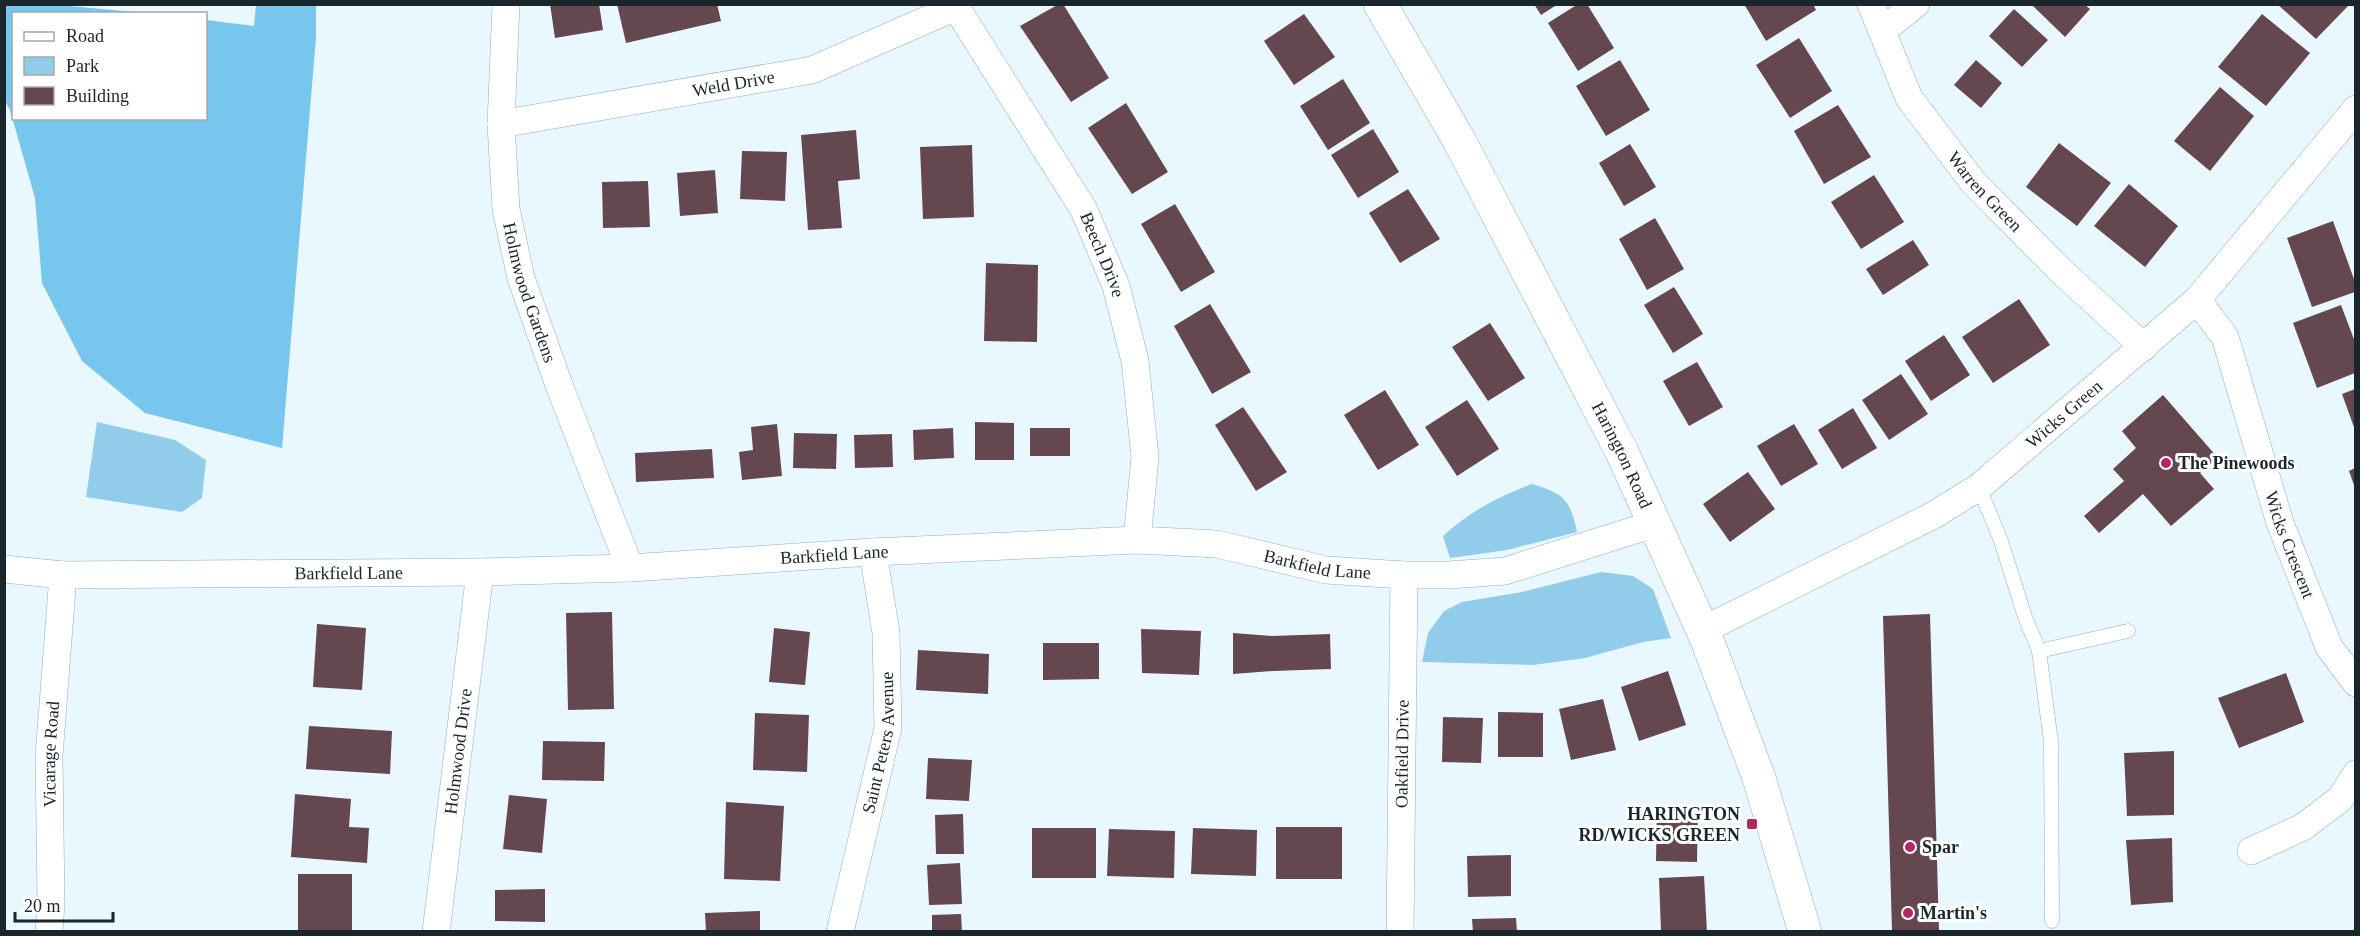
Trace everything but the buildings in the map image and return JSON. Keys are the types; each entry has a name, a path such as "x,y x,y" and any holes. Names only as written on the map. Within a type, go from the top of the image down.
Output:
{"street":[{"name":"Holmwood Gardens","path":"506,4 501,124 506,209 521,278 559,386 630,568"},
{"name":"Harington Road","path":"1380,4 1464,151 1622,452 1703,630 1759,778 1805,932"},
{"name":"Warren Green","path":"1871,4 1909,98 1973,182 2062,272 2144,347"},
{"path":"1882,31 1916,4"},
{"name":"Weld Drive","path":"501,124 812,70 955,6"},
{"name":"Beech Drive","path":"955,6 1084,210 1116,286 1135,361 1145,457 1137,540"},
{"name":"Wicks Green","path":"1703,630 1934,515 1979,487 2197,300 2355,109"},
{"name":"Wicks Crescent","path":"2197,300 2225,337 2280,523 2329,647 2355,683"},
{"name":"Barkfield Lane","path":"4,569 63,575 480,572 630,568 873,552 1137,540 1217,544 1326,570 1404,575 1449,575 1505,571 1654,524"},
{"name":"Saint Peters Avenue","path":"840,932 888,728 886,633 873,552"},
{"name":"Holmwood Drive","path":"436,932 480,572"},
{"name":"Vicarage Road","path":"49,932 51,903 49,756 63,575"},
{"name":"Oakfield Drive","path":"1400,932 1404,575"},
{"path":"2251,851 2303,827 2340,799 2355,774"}],"lane":[{"path":"1979,487 2001,541 2025,617 2039,651 2051,742 2052,921"},
{"path":"2039,651 2128,631"}],"green space":[{"path":"97,422 175,440 206,460 202,498 182,512 86,497"},
{"path":"1532,484 1552,491 1564,499 1572,512 1577,532 1507,550 1450,558 1443,536 1463,519 1485,505"},
{"path":"1601,572 1633,576 1653,589 1671,638 1643,642 1585,658 1533,665 1422,662 1428,633 1444,611 1462,602 1522,592"}],"shaded area":[{"path":"4,5 59,5 134,12 12,12 12,117 5,101"},
{"path":"256,5 316,5 316,37 282,448 145,413 82,361 42,283 35,198 13,120 207,120 207,20 254,26"}],"place":[{"name":"The Pinewoods","path":"2166,463"},
{"name":"HARINGTON RD/WICKS GREEN","path":"1752,824"},
{"name":"Spar","path":"1910,847"},
{"name":"Martin's","path":"1908,913"}]}
